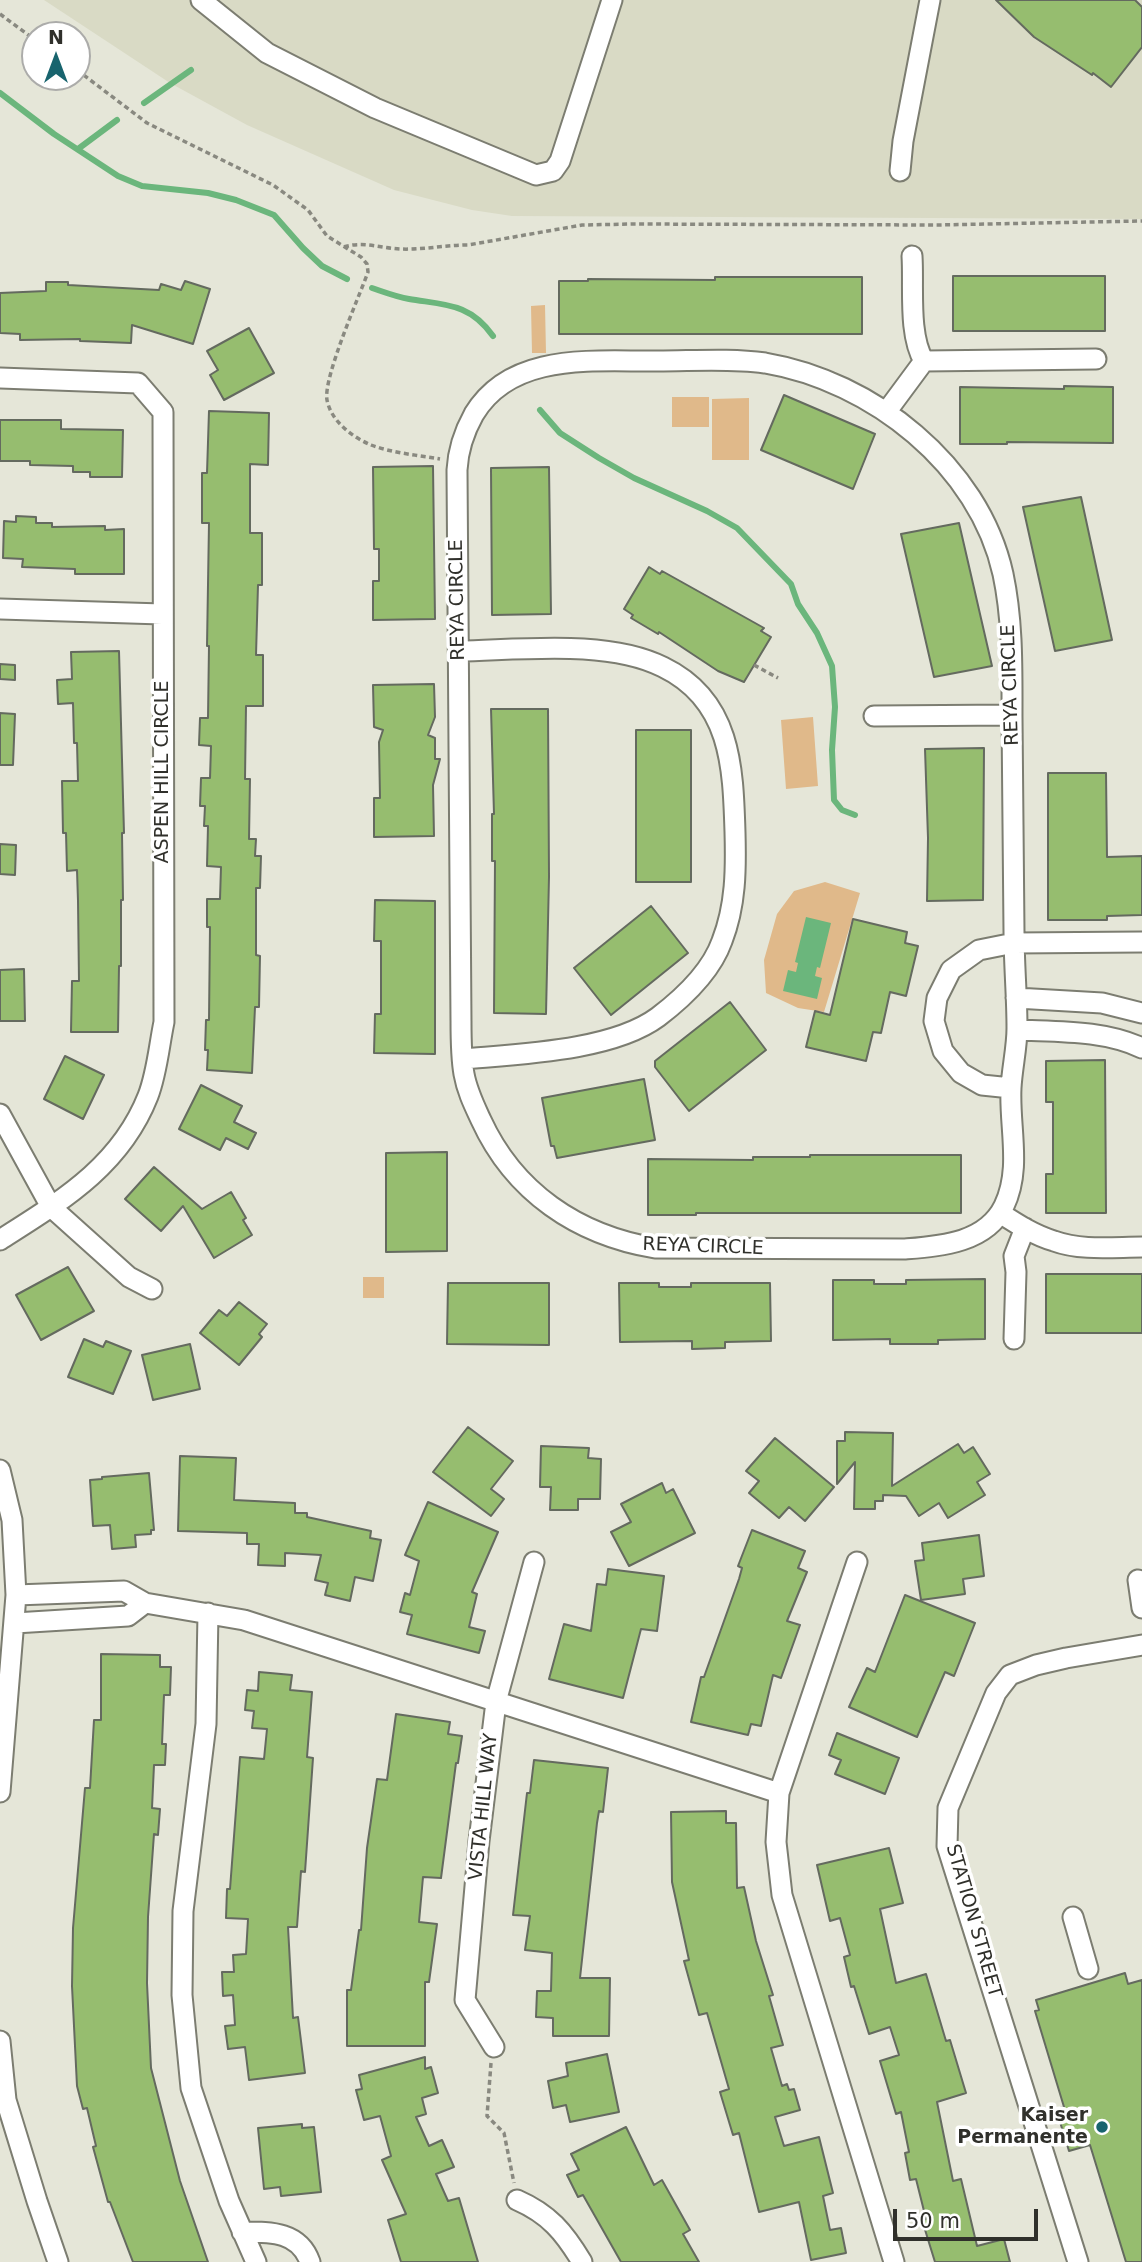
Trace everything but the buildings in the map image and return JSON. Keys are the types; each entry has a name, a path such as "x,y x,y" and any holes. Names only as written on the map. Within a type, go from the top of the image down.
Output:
{"street":[{"path":"204,1 267,53 375,108 536,175 553,171 560,161 612,0"},
{"path":"900,172 903,141 930,0"},
{"path":"912,256 915,337 918,351 925,361"},
{"path":"925,361 1096,359"},
{"name":"REYA CIRCLE","path":"658,361 766,363 842,387 887,411 933,450 970,498 993,541 1002,572 1011,634 1017,1030 1011,1088 1014,1156 1009,1193 1000,1213 983,1229 965,1240 943,1246 905,1249 655,1248 632,1244 598,1234 544,1202 522,1181 491,1142 469,1093 463,1059 458,460 470,421 487,397 508,379 545,366 658,361"},
{"path":"887,411 925,361"},
{"name":"ASPEN HILL CIRCLE","path":"0,378 138,383 163,412 164,1022 149,1094 133,1126 99,1171 0,1240"},
{"path":"0,609 162,614"},
{"path":"458,651 576,649 618,653 640,657 663,667 689,684 717,718 729,748 733,771 736,864 735,896 722,942 696,983 658,1017 624,1036 540,1052 463,1059"},
{"path":"874,716 1012,715"},
{"path":"1011,1088 982,1085 961,1073 943,1051 934,1021 937,998 951,970 979,950 1014,943 1142,942"},
{"path":"1016,998 1102,1003 1142,1013"},
{"path":"1017,1030 1102,1035 1142,1048"},
{"path":"0,1114 51,1207 130,1277 152,1289"},
{"path":"1000,1213 1057,1242 1083,1246 1142,1247 1142,1230"},
{"path":"1014,1339 1014,1256 1025,1228"},
{"path":"0,1470 12,1520 16,1595 0,1792"},
{"name":"VISTA HILL WAY","path":"494,2047 465,2000 479,1841 496,1702 534,1562"},
{"path":"857,1562 779,1793 776,1842 782,1895 894,2262"},
{"path":"1138,1580 1142,1608"},
{"path":"16,1595 124,1591 145,1602 244,1620 779,1793"},
{"path":"15,1623 128,1616 145,1602"},
{"path":"208,1613 206,1724 183,1911 182,1995 191,2088 229,2201 256,2262"},
{"name":"STATION STREET","path":"1078,2262 947,1846 948,1808 996,1693 1010,1675 1066,1658 1142,1645"},
{"path":"1073,1917 1088,1969"},
{"path":"0,2041 3,2101 58,2262"},
{"path":"517,2200 540,2210 569,2241 582,2262"},
{"path":"242,2232 285,2234 298,2242 310,2262"}],"path":[{"path":"0,14 21,30"},
{"path":"91,81 147,123 273,185 308,210 327,236 361,257 367,264 368,272 330,380 327,399 334,417 345,430 370,444 442,460 458,460"},
{"path":"344,247 354,244 422,249 468,245 582,225 937,225 1142,221"},
{"path":"754,665 778,678"},
{"path":"494,2047 486,2116 505,2133 517,2200"}],"shaded area":[{"path":"44,0 1142,0 1142,219 512,216 472,210 394,190 247,125 170,83 91,31 91,21 76,21"},
{"path":"545,305 546,353 532,353 531,306"},
{"path":"672,397 709,397 709,427 672,427"},
{"path":"749,398 749,460 712,460 712,399"},
{"path":"813,717 818,786 786,789 781,720"},
{"path":"825,882 860,893 824,1012 798,1008 766,993 764,960 777,914 794,891"},
{"path":"806,917 831,923 820,968 817,967 815,976 822,978 817,999 783,991 788,970 796,972 798,963 795,962"},
{"path":"363,1277 384,1277 384,1298 363,1298"}],"waterway":[{"path":"144,103 191,70"},
{"path":"0,93 54,134 118,176 142,186 208,193 236,200 274,215 322,266 347,279"},
{"path":"78,149 117,120"},
{"path":"372,288 404,298 456,307 475,317 493,336"},
{"path":"540,410 560,433 599,458 737,528 791,584 798,604 817,633 832,666 835,707 832,750 834,800 842,810 855,815"}],"place":[{"name":"Kaiser Permanente","path":"1102,2127"}]}
